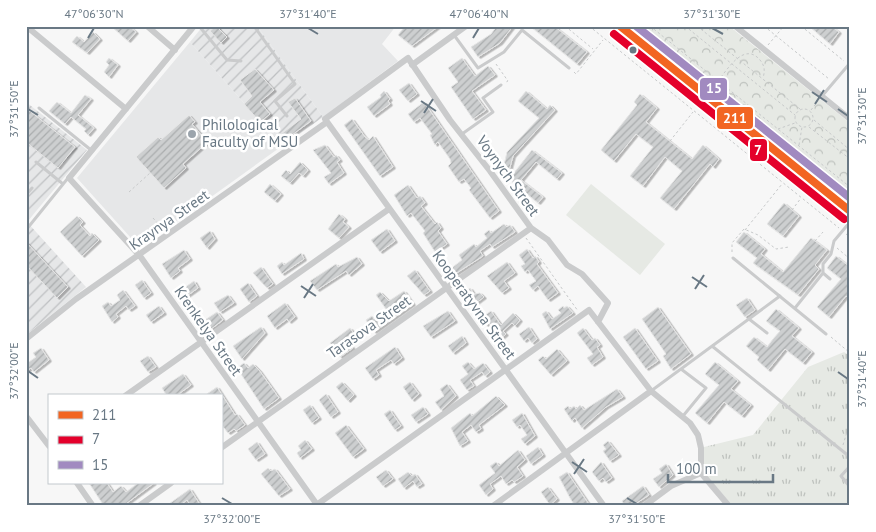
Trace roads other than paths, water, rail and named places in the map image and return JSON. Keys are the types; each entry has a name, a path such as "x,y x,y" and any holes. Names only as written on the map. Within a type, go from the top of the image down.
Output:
{"main road":[{"path":"620,26 850,211"}],"street":[{"path":"26,26 126,109"},
{"path":"147,26 175,50"},
{"path":"69,178 194,26"},
{"path":"412,65 466,26"},
{"path":"735,26 850,119"},
{"name":"Voynych Street","path":"408,58 530,228 548,240 568,265 582,274 608,303 598,322"},
{"name":"Kraynya Street","path":"26,339 76,299 169,235 326,121 408,58"},
{"name":"Kooperatyvna Street","path":"326,121 604,506"},
{"name":"Krenkelya Street","path":"69,178 140,256 316,505"},
{"path":"128,394 389,209"},
{"name":"Tarasova Street","path":"222,447 530,228"},
{"path":"316,505 589,310 650,391 683,416 698,435 701,448 701,473 729,506"},
{"path":"493,506 650,391"},
{"path":"26,416 48,445"},
{"path":"644,506 671,486 701,473"},
{"path":"78,484 93,506"},
{"path":"139,506 170,484"}],"lane":[{"path":"199,26 227,60 241,61"},
{"path":"254,26 295,84 275,101 287,116"},
{"path":"454,35 478,68 504,52 522,30 569,68"},
{"path":"822,96 849,64"},
{"path":"462,134 493,112 483,98 501,86"},
{"path":"39,108 91,150"},
{"path":"36,162 63,184"},
{"path":"27,228 69,178"},
{"path":"26,196 32,188"},
{"path":"795,308 823,274 823,264 831,254 833,246 842,231 850,222"},
{"path":"733,258 826,334"},
{"path":"823,274 830,279"},
{"path":"650,391 780,296"},
{"path":"749,319 767,334"},
{"path":"712,346 850,457"},
{"path":"681,369 706,388 683,416"},
{"path":"850,466 841,476 850,487"}],"place":[{"name":"Philological Faculty of MSU","path":"192,134"}]}
